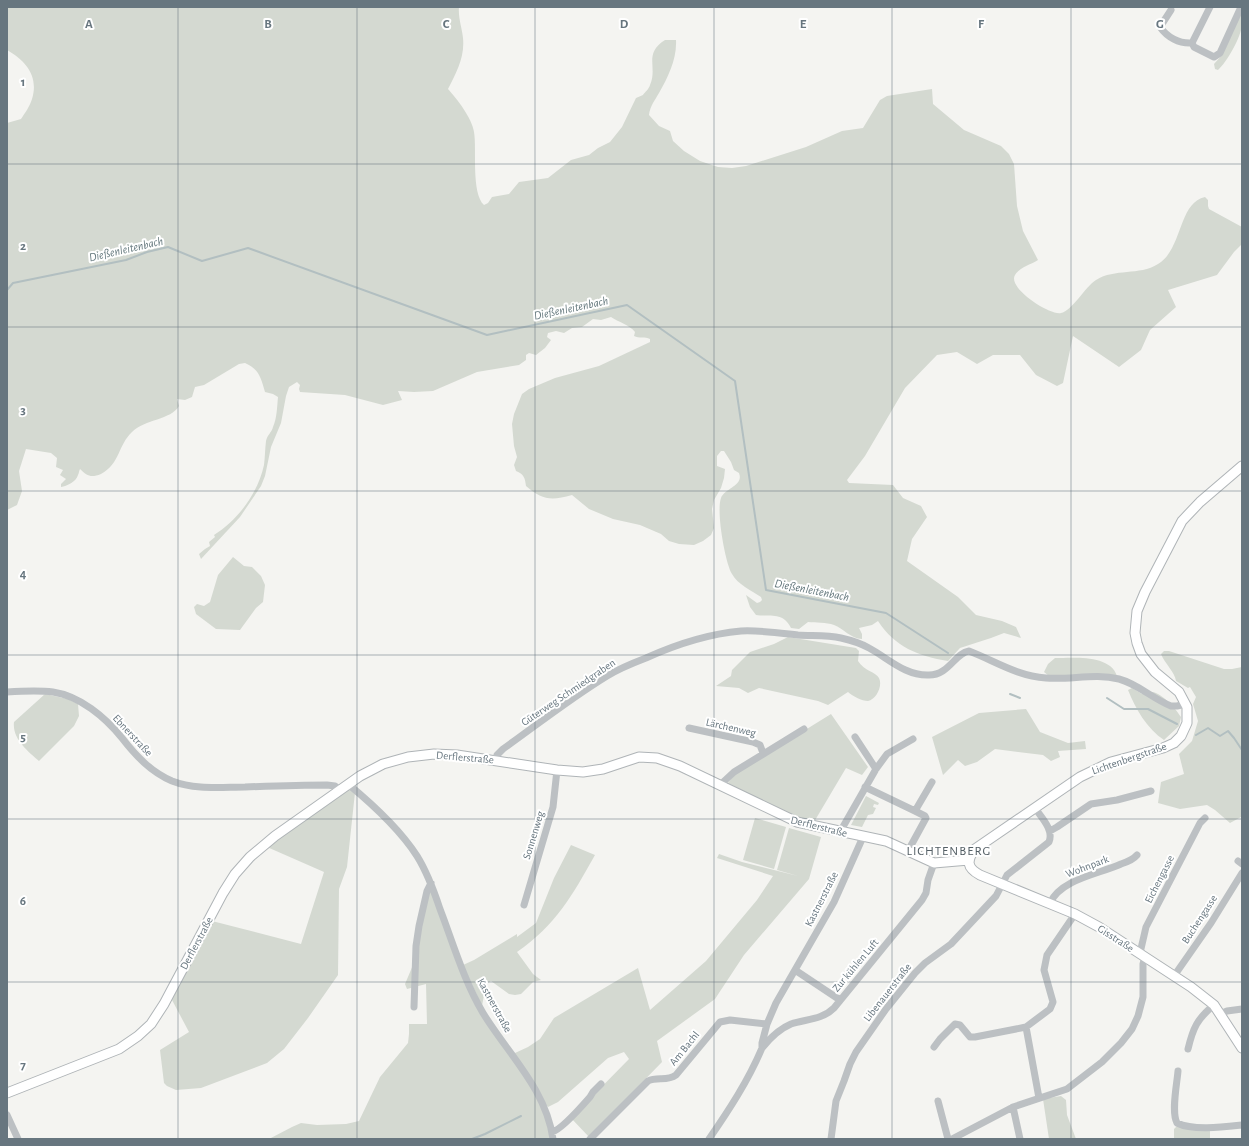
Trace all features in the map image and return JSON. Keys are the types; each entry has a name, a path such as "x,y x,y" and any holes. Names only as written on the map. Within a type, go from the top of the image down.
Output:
{"street":[{"path":"1192,43 1210,7"},
{"path":"1192,43 1194,47 1211,57 1217,56 1220,53 1241,7"},
{"path":"1171,10 1160,27 1177,40 1192,43"},
{"path":"1186,704 1179,692 1151,668 1141,654 1135,633 1137,611 1145,592 1182,521 1200,502 1242,466"},
{"name":"Güterweg Schmiedgraben","path":"496,760 497,755 503,749 602,679 621,668 673,646 697,638 724,633 752,631 848,639 869,648 904,669 927,675 942,672 963,653 969,651 1007,669 1029,676 1050,679 1090,677 1116,678 1133,684 1171,706 1186,704"},
{"name":"Ebnerstraße","path":"7,692 52,692 63,694 76,700 92,710 105,721 136,756 147,766 165,778 183,785 204,787 327,785 335,786 340,790"},
{"name":"Lichtenbergstraße","path":"969,860 975,849 1070,783 1098,768 1121,759 1156,750 1174,743 1184,731 1187,723 1188,714 1186,704"},
{"name":"Lärchenweg","path":"689,728 753,742 760,745 763,753"},
{"path":"720,785 734,772 804,729"},
{"path":"855,737 876,769"},
{"path":"840,832 865,787 887,754 913,739"},
{"name":"Derflerstraße","path":"7,1093 118,1049 138,1036 151,1024 164,1004 222,893 235,874 258,850 348,784 383,764 421,755 452,754 557,770 583,772 596,771 634,758 652,757 674,763 792,820 840,832 886,841 934,863 969,860"},
{"name":"Sonnenweg","path":"524,905 552,807 557,770"},
{"path":"915,811 932,782"},
{"name":"Kastnerstraße","path":"348,784 401,835 417,856 431,883 463,969 483,1011 538,1093 547,1115 552,1135"},
{"path":"865,787 925,816 926,818 908,852"},
{"path":"1035,808 1050,831 1092,804 1117,800 1151,791"},
{"name":"Eichengasse","path":"1143,955 1146,927 1200,823 1205,818"},
{"name":"Libenauerstraße","path":"831,1139 836,1101 850,1064 863,1042 894,998 925,963 951,944 996,896 1007,875 1047,845 1050,838 1050,831"},
{"name":"Kastnerstraße","path":"709,1139 742,1088 762,1048 767,1024 776,1003 834,902 863,836"},
{"name":"Wohnpark","path":"1050,903 1054,897 1069,883 1120,865 1131,860 1137,855"},
{"name":"Gisstraße","path":"969,860 974,872 1002,885 1075,914 1099,927 1198,991 1214,1005 1242,1048"},
{"name":"Zur kühlen Luft","path":"762,1048 773,1036 785,1027 822,1016 830,1012 922,900 926,894 928,880 934,863"},
{"name":"Buchengasse","path":"1174,976 1212,923 1242,873"},
{"path":"414,1007 416,946 427,891 431,883"},
{"path":"934,1047 953,1026 958,1024 968,1035 972,1037 1026,1027 1047,1012 1053,1002 1045,975 1045,960 1075,914"},
{"path":"952,1139 1013,1107 1063,1091 1096,1068 1132,1029 1138,1016 1144,991 1143,955"},
{"path":"795,970 840,1000"},
{"path":"1188,1049 1197,1022 1202,1015 1214,1005"},
{"path":"1220,1014 1227,1011 1242,1009"},
{"name":"Am Bachl","path":"590,1139 648,1081 656,1078 670,1078 676,1075 720,1022 730,1020 767,1024"},
{"path":"1026,1027 1039,1098"},
{"path":"1178,1071 1174,1109 1177,1123 1186,1126 1212,1128 1242,1125"},
{"name":"Kastnerstraße","path":"552,1135 601,1084"},
{"path":"938,1101 948,1139"},
{"path":"1013,1107 1020,1139"},
{"path":"7,1115 18,1139"}],"shaded area":[{"path":"7,7 459,7 463,38 463,52 448,89 464,109 473,127 477,191 484,205 488,203 492,197 509,194 519,182 548,178 571,160 589,155 598,148 610,142 622,127 636,98 643,95 648,89 653,72 652,61 654,50 665,40 676,40 675,54 671,68 649,115 659,126 670,131 673,141 684,151 700,161 718,167 732,168 746,166 806,147 842,131 863,128 880,100 887,96 932,89 933,104 964,130 1001,146 1009,154 1014,164 1017,206 1023,231 1038,260 1020,270 1015,275 1014,280 1017,287 1023,294 1040,306 1056,313 1061,313 1070,308 1092,283 1103,276 1143,270 1158,264 1166,257 1172,248 1190,208 1196,201 1205,197 1208,200 1209,209 1242,227 1242,244 1234,252 1217,275 1168,290 1176,307 1150,330 1141,350 1119,367 1073,336 1063,383 1057,386 1036,375 1020,355 993,355 977,364 957,352 937,355 905,388 865,456 847,480 849,483 893,485 903,498 921,506 927,517 912,539 907,561 958,597 976,615 1002,621 1016,627 1021,638 1004,633 960,648 948,661 917,653 908,649 892,638 878,621 872,625 859,628 862,634 862,639 858,639 831,624 808,622 799,629 791,628 781,617 756,615 750,607 746,595 757,603 762,600 761,597 734,578 729,568 724,548 720,525 721,498 726,492 737,484 740,477 739,473 734,470 724,451 721,451 717,456 717,466 725,469 721,488 714,500 712,509 714,528 711,535 694,545 679,544 669,541 661,534 640,525 613,519 589,509 572,495 558,498 547,498 542,497 526,486 524,477 521,473 516,471 514,465 517,457 514,446 512,424 514,414 522,394 529,389 555,378 599,366 650,342 650,339 648,338 634,336 635,332 627,325 611,317 601,320 593,319 582,327 572,328 564,333 556,331 548,333 547,337 551,340 545,348 536,355 529,353 526,355 526,360 519,365 477,372 433,391 398,391 402,400 383,405 345,395 300,392 300,385 297,382 289,387 281,423 271,447 265,476 261,486 240,517 201,559 199,554 210,546 209,542 215,537 214,535 239,514 257,486 264,465 267,437 272,429 277,412 278,397 265,392 261,378 250,365 245,363 239,364 204,385 195,387 192,397 185,400 177,399 179,406 175,411 137,428 127,437 112,465 101,474 89,476 80,469 73,482 61,487 61,484 66,479 60,475 63,470 56,467 57,458 51,453 26,449 19,471 22,491 17,505 7,510 7,123 21,119 31,102 34,91 34,83 25,64 7,50"},
{"path":"1242,11 1242,25 1236,42 1222,66 1218,70 1215,69 1214,64 1222,55"},
{"path":"233,557 244,566 252,567 261,576 265,585 263,602 256,608 240,630 216,629 196,614 194,607 197,604 204,606 210,602 218,575"},
{"path":"788,637 856,648 859,651 858,661 879,678 880,685 878,692 874,698 866,701 857,698 848,692 828,705 818,701 759,688 748,693 739,688 716,686 731,676 732,670 750,652 774,644"},
{"path":"1164,651 1169,651 1224,669 1242,667 1242,819 1241,817 1230,823 1207,805 1180,809 1158,803 1161,782 1184,774 1179,754 1192,741 1198,721 1193,704 1196,697 1190,687 1188,688 1176,681 1174,674 1161,654"},
{"path":"1055,658 1081,658 1099,661 1107,664 1113,669 1117,676 1049,676 1044,672 1048,664"},
{"path":"1132,688 1142,694 1152,692 1160,695 1181,717 1179,726 1164,740 1152,730 1138,711 1128,690"},
{"path":"45,694 68,699 78,704 79,716 74,726 39,761 18,739 14,728 14,722"},
{"path":"1026,709 1040,732 1068,743 1085,741 1086,749 1058,751 1060,757 1051,761 1043,755 995,749 977,762 965,766 958,760 943,775 932,737 979,713"},
{"path":"831,714 868,767 862,775 846,768 814,822 791,817 728,783 736,773"},
{"path":"356,783 347,867 339,889 338,975 284,1049 267,1063 201,1088 176,1090 167,1086 164,1083 160,1050 189,1032 172,1000 177,985 212,921 301,944 324,872 267,847"},
{"path":"866,796 879,803 878,805 874,804 873,807 876,808 873,814 868,815 862,827 851,825"},
{"path":"755,818 786,827 774,869 743,860"},
{"path":"789,828 821,837 809,879 744,955 715,999 657,1041 662,1062 589,1137 571,1118 629,1059 624,1052 608,1058 558,1102 548,1107 512,1052 515,1053 528,1047 540,1039 554,1018 638,968 650,1010 706,961 757,900 773,876 717,858 719,854 742,862 798,876 777,870"},
{"path":"571,845 595,855 579,884 562,909 531,942 517,952 533,974 541,980 533,982 521,994 515,995 509,994 491,981 486,984 482,1006 463,965 517,934 517,937 536,923 554,878"},
{"path":"429,884 465,981 531,1086 543,1109 551,1139 269,1139 301,1123 317,1125 346,1124 359,1121 380,1077 408,1043 409,1024 427,1024 426,984 407,989 405,984 413,965"},
{"path":"1061,1096 1066,1100 1067,1115 1076,1139 1049,1139 1043,1099"},
{"path":"1177,1126 1210,1131 1210,1139 1174,1139 1174,1129"}],"waterway":[{"name":"Dießenleitenbach","path":"7,290 13,283 126,260 147,252 168,247 202,261 248,248 487,335 627,305 735,381 766,590 886,613 948,653"},
{"name":"Dießenleitenbach","path":"1010,694 1020,698"},
{"name":"Dießenleitenbach","path":"1107,698 1124,709 1148,709 1177,724"},
{"name":"Dießenleitenbach","path":"1196,735 1208,728 1220,736 1228,731 1242,750"},
{"path":"472,1139 521,1116"}],"district":[{"name":"LICHTENBERG","path":"949,850"}]}
